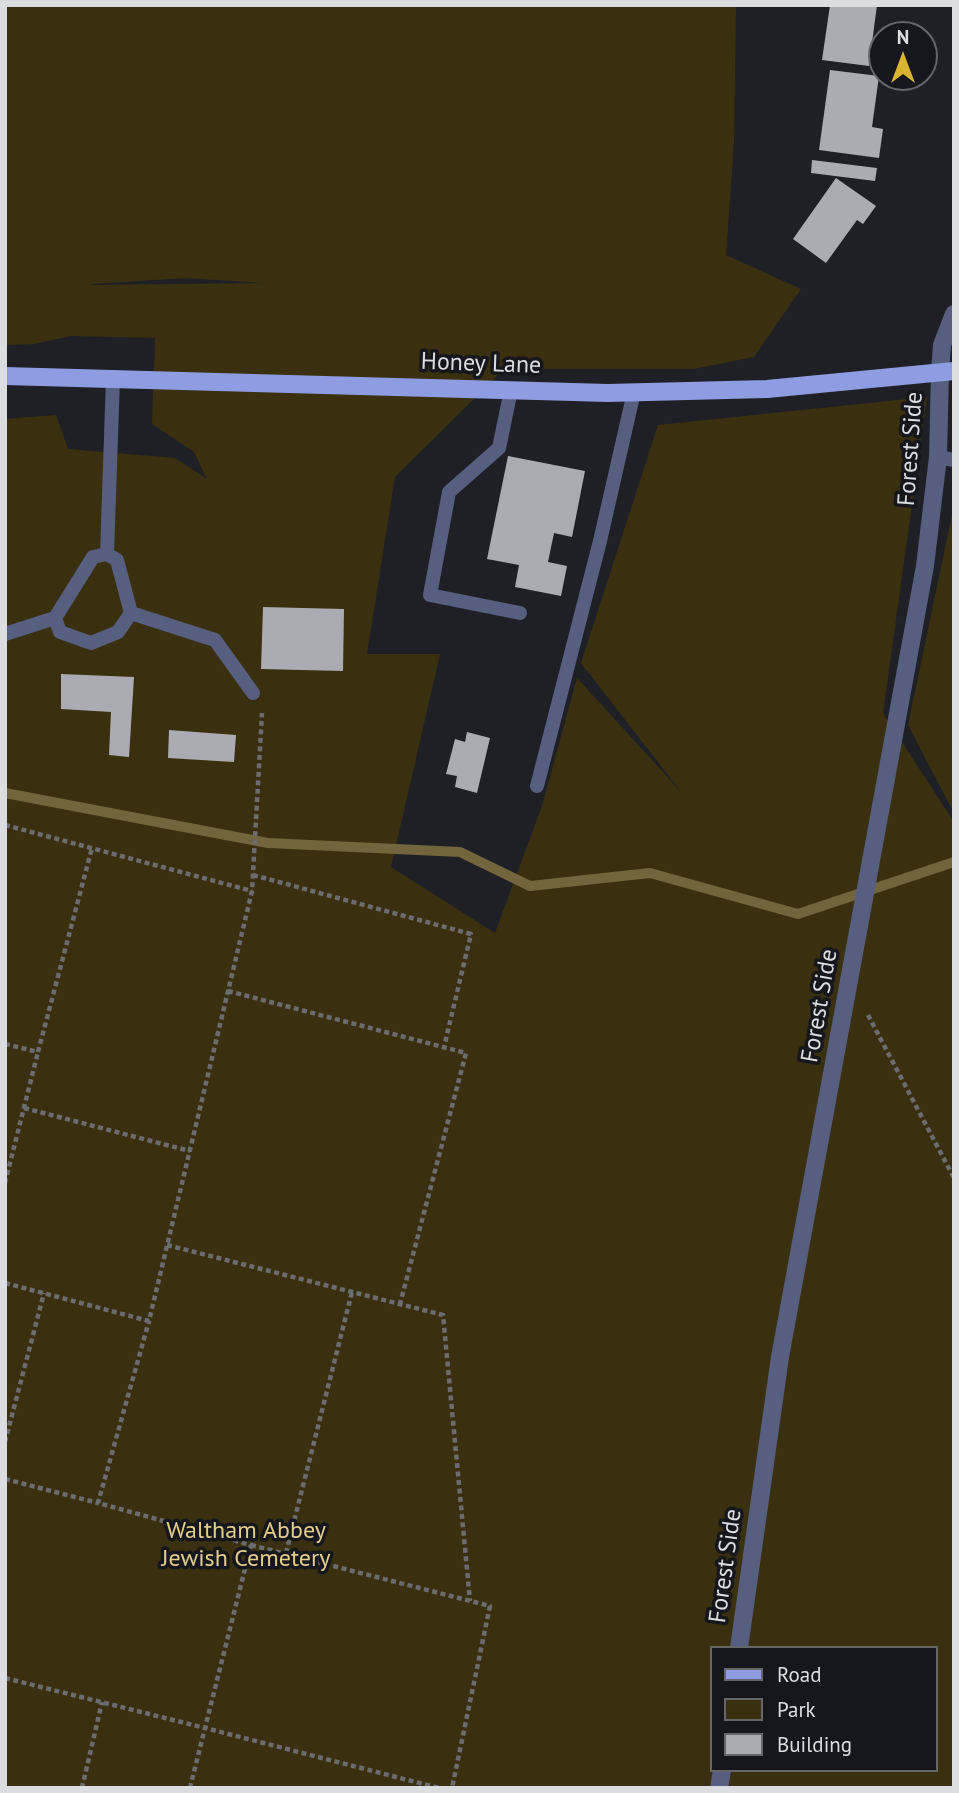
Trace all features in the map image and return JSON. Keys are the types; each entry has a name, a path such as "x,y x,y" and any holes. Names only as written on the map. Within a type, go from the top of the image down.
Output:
{"main road":[{"name":"Honey Lane","path":"5,376 634,393 766,389 947,371"}],"street":[{"name":"Forest Side","path":"739,1646 780,1357 946,459 947,371 942,345 954,314"}],"lane":[{"path":"107,554 113,378"},
{"path":"511,390 499,449 449,492 430,595 520,612"},
{"path":"537,786 600,541 634,393"},
{"path":"5,634 55,618 93,557 107,554 117,560 131,612 118,632 91,643 60,632 55,618"},
{"path":"131,612 215,640 253,693"}],"path":[{"path":"98,1503 149,1321 252,891 263,714 253,693"},
{"path":"5,825 252,891"},
{"path":"5,1183 92,848"},
{"path":"253,875 471,934 444,1047"},
{"path":"850,980 954,1178"},
{"path":"228,992 466,1053 400,1304"},
{"path":"5,1044 38,1052"},
{"path":"24,1108 190,1151"},
{"path":"167,1245 443,1315 470,1601"},
{"path":"5,1283 149,1321"},
{"path":"286,1553 352,1292"},
{"path":"5,1442 44,1293"},
{"path":"5,1479 490,1606 452,1788"},
{"path":"190,1788 250,1545"},
{"path":"5,1678 439,1788"},
{"path":"82,1788 102,1702"}],"green space":[{"name":"Waltham Abbey Jewish Cemetery","path":"5,5 736,5 734,143 726,255 801,289 754,357 694,369 504,369 395,477 367,654 440,654 391,867 495,933 542,806 577,678 682,793 581,663 658,425 927,397 883,713 954,822 954,1788 5,1788 5,419 56,415 68,449 175,458 207,479 194,452 152,424 155,338 71,336 34,344 5,345","holes":["185,278 265,283 91,285"]},
{"path":"954,510 954,813 908,725"}],"building":[{"path":"830,5 877,5 875,21 868,21 868,66 822,60"},
{"path":"830,70 868,75 868,91 877,91 872,127 883,129 879,158 819,150"},
{"path":"812,160 877,168 875,181 811,173"},
{"path":"836,178 876,206 863,224 857,220 826,263 793,239"},
{"path":"508,456 585,471 572,537 554,533 548,562 567,566 561,596 515,587 519,565 487,559"},
{"path":"263,607 344,609 343,671 261,669"},
{"path":"61,674 134,677 129,757 109,755 111,712 61,709"},
{"path":"169,730 236,735 234,762 168,758"},
{"path":"467,732 490,738 477,793 455,787 457,776 446,774 455,739 465,742"}],"waterway":[{"path":"5,793 268,843 460,852 530,886 650,873 798,914 954,862"}]}
